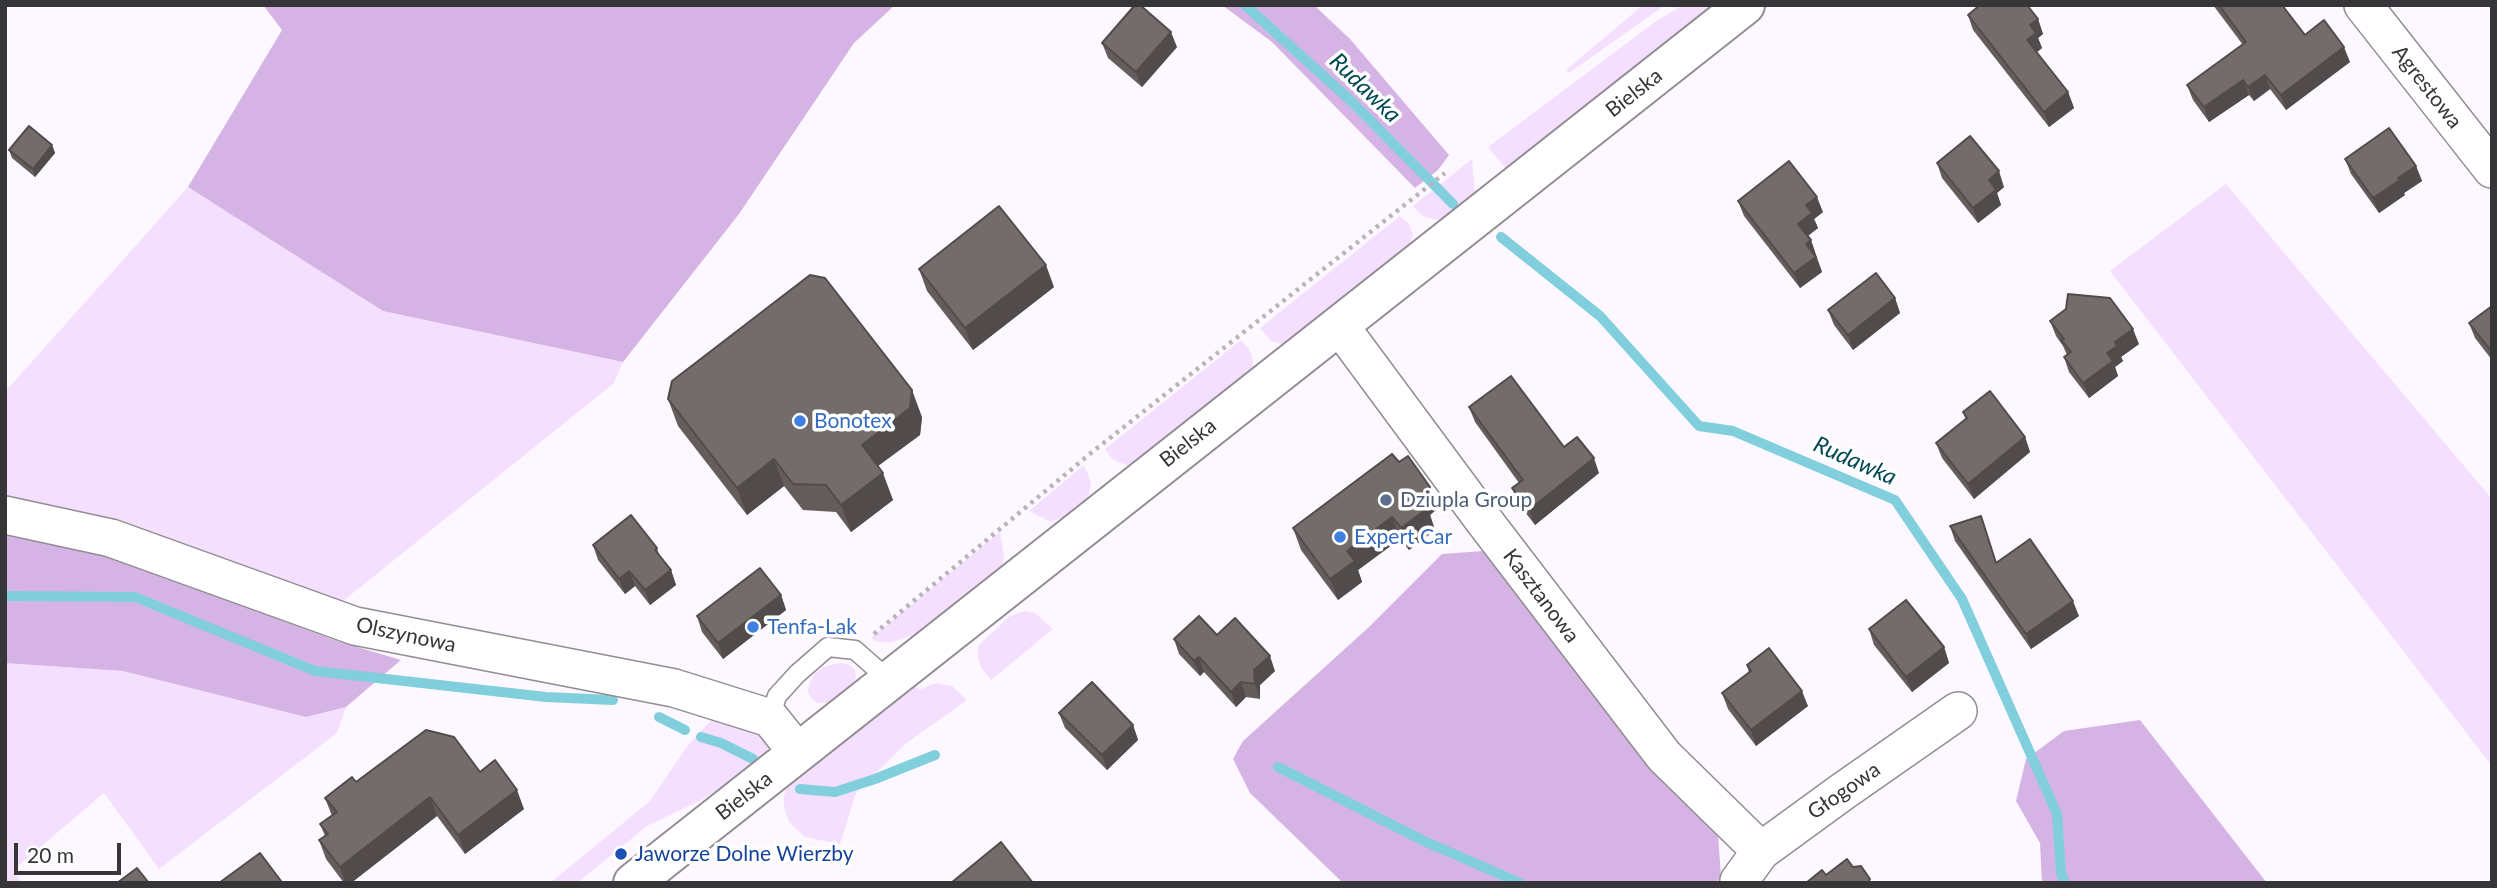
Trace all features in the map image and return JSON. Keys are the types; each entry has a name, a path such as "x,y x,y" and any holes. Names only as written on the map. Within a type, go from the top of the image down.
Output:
{"main road":[{"name":"Bielska","path":"633,883 1745,5"}],"street":[{"name":"Agrestowa","path":"2363,5 2492,169"},
{"name":"Kasztanowa","path":"1339,325 1664,756 1761,851"},
{"name":"Olszynowa","path":"5,515 111,538 355,626 674,688 769,718"},
{"name":"Głogowa","path":"1739,881 1761,851 1958,712"},
{"path":"769,718 798,753"}],"lane":[{"path":"769,718 777,696 828,647 855,650 890,681"}],"path":[{"path":"855,650 1081,461 1445,173"}],"shaded area":[{"path":"263,5 895,5 854,43 739,214 623,362 383,311 188,187 282,30"},
{"path":"1222,5 1314,5 1350,39 1449,155 1438,170 1415,188 1272,42"},
{"path":"1643,5 1665,5 1569,73 1566,70"},
{"path":"1683,5 1715,5 1506,169 1488,147 1655,22"},
{"path":"1472,159 1475,195 1445,218 1437,220 1423,216 1413,206"},
{"path":"2226,184 2492,499 2492,766 2110,271"},
{"path":"188,187 383,311 623,362 613,384 343,601 111,526 5,503 5,392"},
{"path":"1400,216 1408,223 1413,234 1409,246 1284,345 1271,341 1260,328"},
{"path":"1241,340 1249,349 1253,369 1139,462 1128,466 1112,459 1105,449"},
{"path":"1084,465 1091,482 1089,495 1078,510 1051,522 1029,511"},
{"path":"5,532 103,554 337,641 401,660 346,707 306,717 123,671 5,663"},
{"path":"1000,532 1004,557 1001,568 992,576 919,633 892,642 878,642 871,638"},
{"path":"1483,551 1504,565 1717,822 1721,876 1717,883 1343,883 1250,793 1233,759 1243,741 1369,627 1442,554"},
{"path":"1025,611 1035,613 1053,629 991,680 978,659 978,646 1010,616"},
{"path":"5,663 123,671 306,717 346,707 337,733 159,869 104,793 13,870 22,883 5,883"},
{"path":"848,664 855,670 856,677 852,686 835,700 818,703 808,692 815,673 826,666"},
{"path":"936,683 952,686 967,700 905,744 856,793 840,844 805,837 789,822 784,808 787,787 916,686 919,690"},
{"path":"716,715 760,725 769,743 760,760 703,799 647,826 577,883 550,883 650,801 688,745"},
{"path":"2140,720 2267,883 2042,883 2040,843 2016,801 2026,759 2064,731"}],"building":[{"path":"1135,5 1140,5 1171,32 1136,72 1102,43"},
{"path":"1980,5 2027,5 2038,19 2030,25 2036,33 2027,40 2068,92 2044,112 1968,15"},
{"path":"2219,5 2282,5 2305,35 2324,20 2344,47 2281,95 2265,75 2248,87 2243,80 2204,107 2187,85 2246,42"},
{"path":"29,126 52,145 33,169 9,150"},
{"path":"2389,128 2416,166 2373,198 2345,159"},
{"path":"1970,136 1999,171 1989,180 1996,190 1973,208 1937,163"},
{"path":"1789,161 1817,197 1806,205 1812,213 1798,224 1811,240 1806,244 1816,257 1794,273 1738,201"},
{"path":"999,206 1046,265 965,328 919,269"},
{"path":"1876,273 1895,298 1848,335 1828,310"},
{"name":"Bonotex","path":"810,275 825,278 912,390 910,408 862,445 883,473 841,505 826,485 793,484 774,459 737,488 668,399 672,381"},
{"path":"2068,294 2110,298 2133,329 2115,342 2117,346 2107,353 2113,361 2083,383 2064,357 2071,352 2050,321 2066,309"},
{"path":"2492,306 2492,352 2469,323"},
{"path":"1511,376 1564,447 1577,437 1594,458 1529,510 1512,488 1523,480 1469,407"},
{"path":"1990,391 2025,437 1968,484 1936,443 1967,418 1963,412"},
{"path":"1392,454 1399,462 1408,456 1430,487 1419,496 1428,508 1401,528 1392,517 1347,551 1355,561 1330,579 1293,528"},
{"path":"631,515 671,570 645,590 629,571 619,579 593,545"},
{"path":"1981,516 1996,563 2030,539 2073,601 2026,634 1950,526"},
{"path":"760,568 781,595 718,643 697,616"},
{"path":"1906,600 1944,647 1906,677 1869,629"},
{"path":"1199,616 1217,635 1235,618 1270,656 1254,670 1255,684 1241,682 1231,692 1199,657 1194,661 1174,639"},
{"path":"1769,648 1802,691 1751,730 1722,693 1751,671 1747,665"},
{"path":"1092,682 1133,725 1102,755 1059,713"},
{"path":"426,730 454,737 480,772 495,760 517,790 458,835 430,797 340,867 319,840 328,834 320,824 337,812 325,798 352,777 356,782"},
{"path":"1001,842 1033,883 951,883"},
{"path":"260,853 281,881 219,883"},
{"path":"1847,859 1853,867 1861,866 1870,879 1868,883 1806,883 1822,870 1826,875"},
{"path":"137,868 149,883 117,883"}],"waterway":[{"name":"Rudawka","path":"1245,5 1351,101 1453,204"},
{"name":"Rudawka","path":"1501,237 1600,316 1699,426 1733,431 1895,500 1962,599 2057,814 2061,873 2065,883"},
{"path":"5,596 135,597 315,671 546,697 613,700"},
{"path":"659,717 685,730"},
{"path":"701,737 721,743 753,759"},
{"path":"800,789 835,792 935,755"},
{"path":"1278,767 1424,841 1520,883"}],"place":[{"name":"Bonotex","path":"800,421"},
{"name":"Dziupla Group","path":"1386,500"},
{"name":"Expert Car","path":"1340,537"},
{"name":"Tenfa-Lak","path":"753,627"},
{"name":"Jaworze Dolne Wierzby","path":"621,854"}]}
